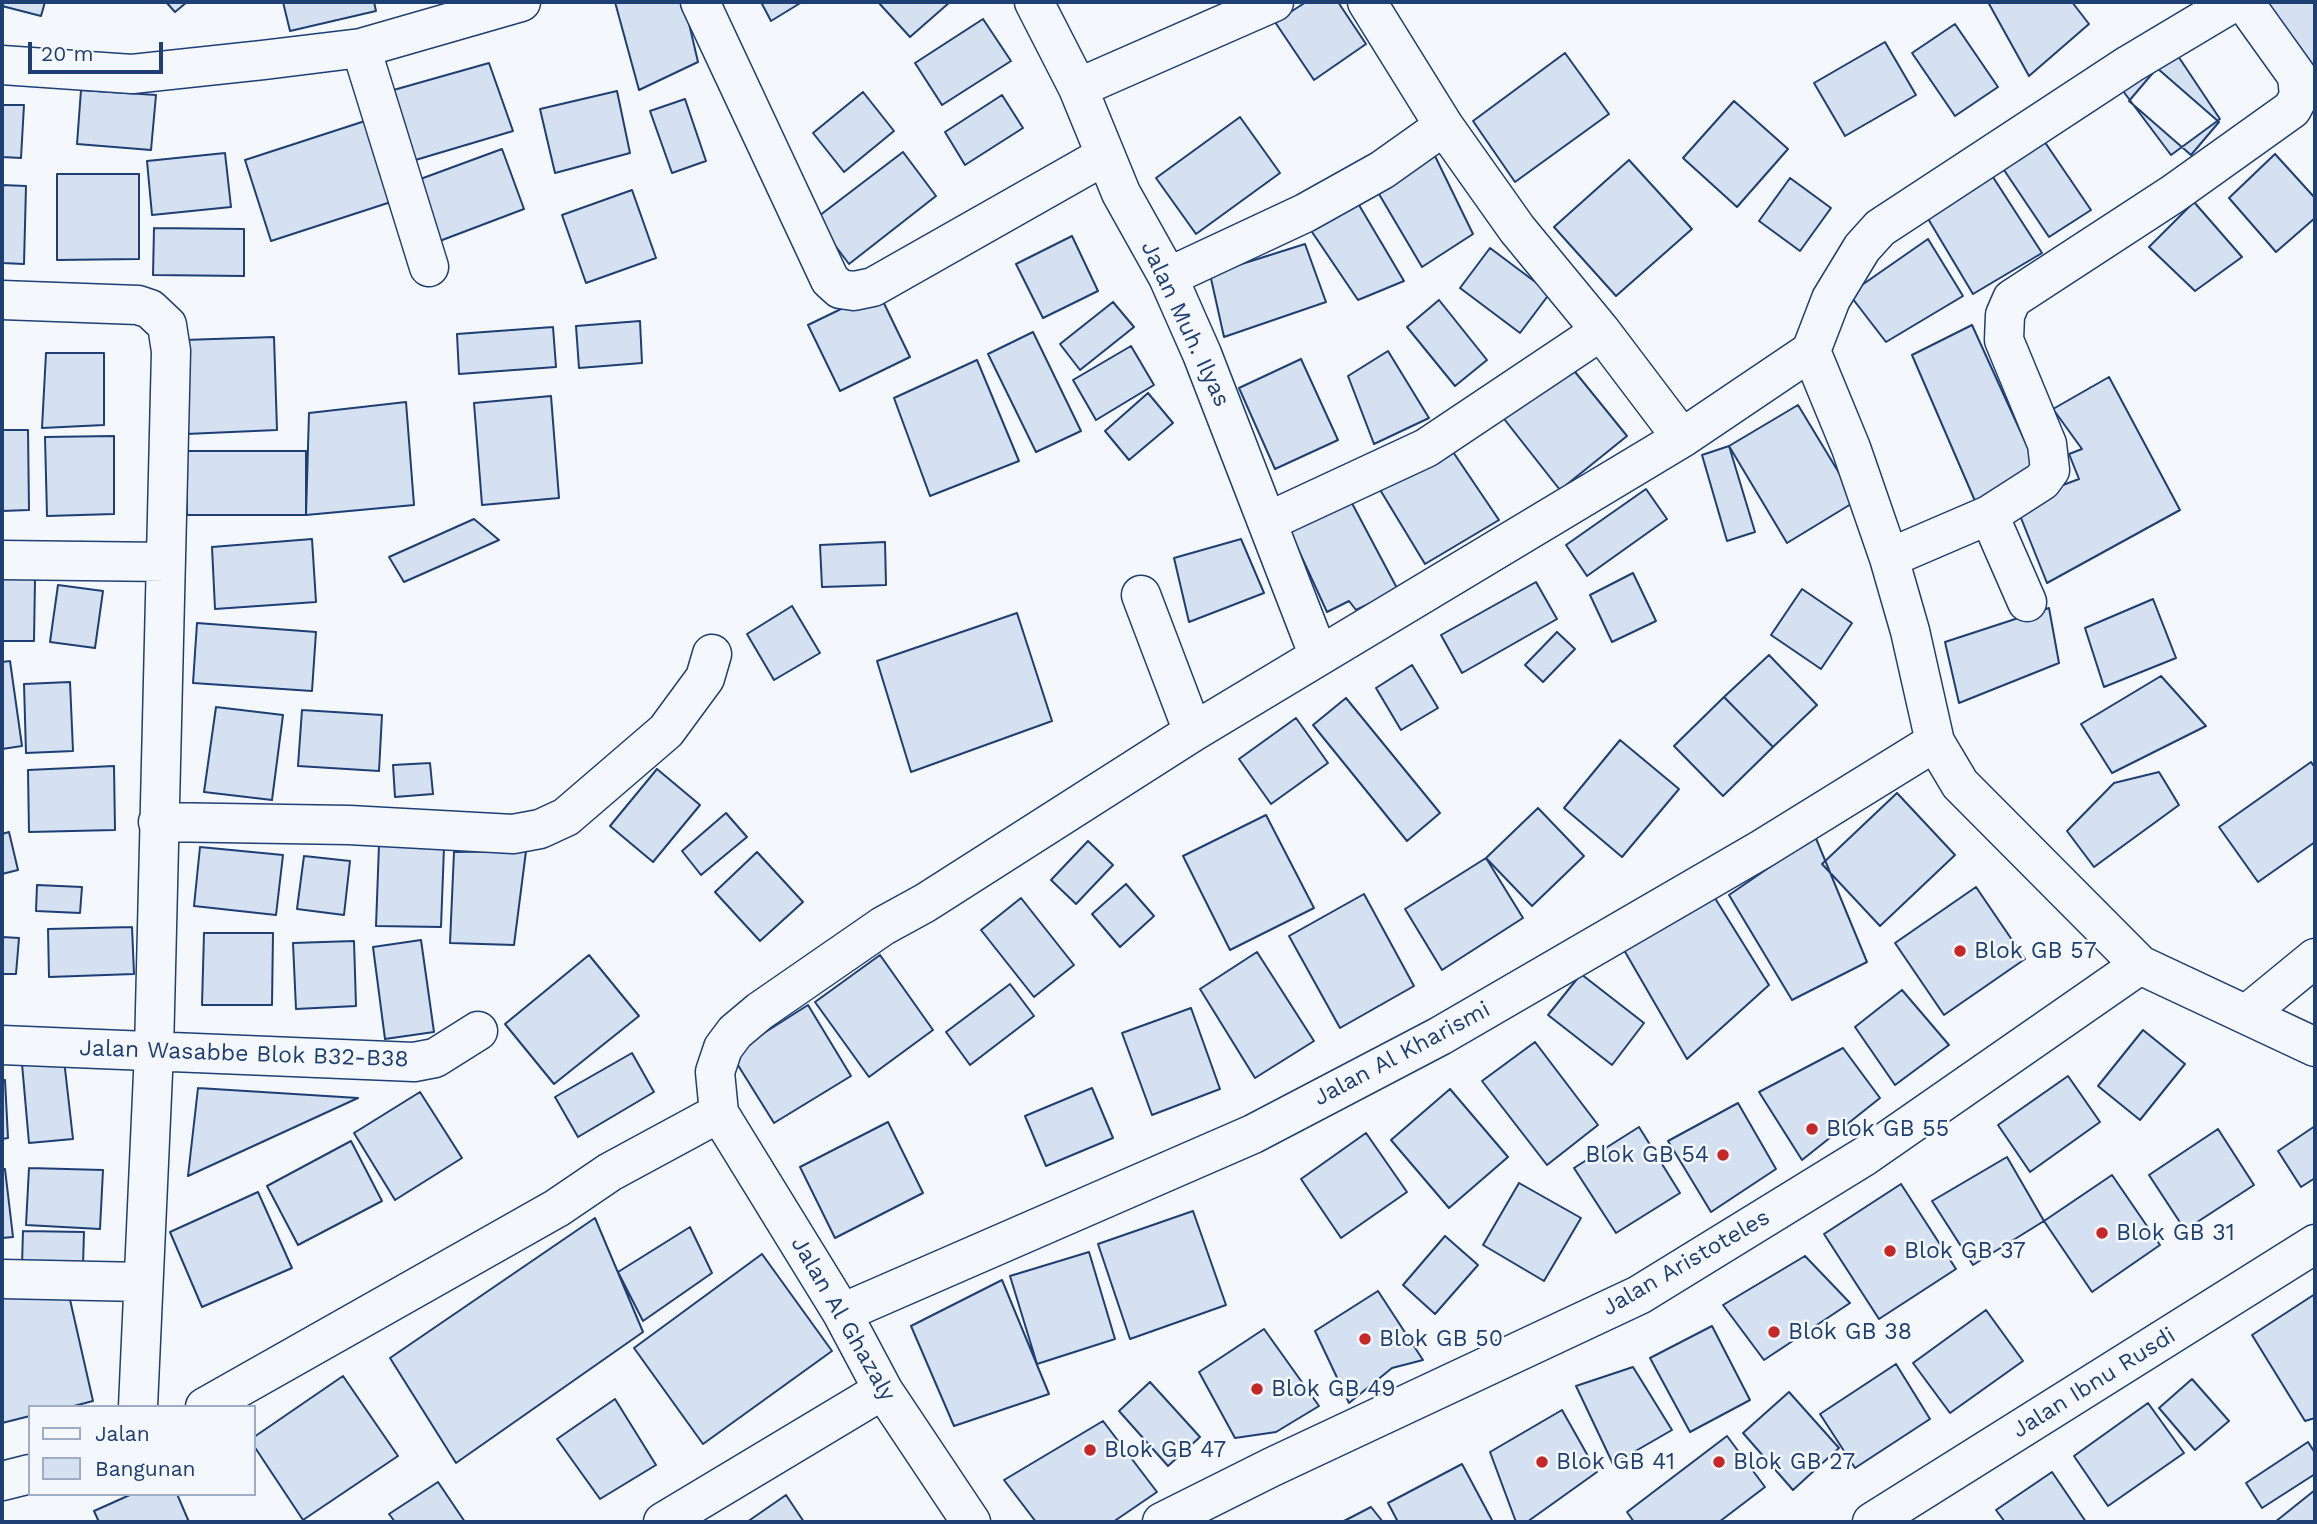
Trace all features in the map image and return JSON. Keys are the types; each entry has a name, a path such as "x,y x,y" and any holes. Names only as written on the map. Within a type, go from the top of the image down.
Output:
{"street":[{"path":"2,65 132,75 361,48 521,2"},
{"path":"700,2 830,279 840,289 854,290 873,286 1104,156"},
{"name":"Jalan Muh. Ilyas","path":"1034,2 1078,89 1104,156 1168,277 1269,521 1318,654"},
{"path":"1078,89 1274,2"},
{"path":"1367,2 1444,126 1517,229 1601,331 1682,438"},
{"path":"209,1405 557,1208 610,1172 719,1113 715,1072 723,1048 735,1032 760,1011 883,926 936,896 1318,654 1682,438 1811,351 1831,299 1862,248 1881,229 2130,64 2234,2"},
{"path":"1889,558 1989,515 2042,481 2050,470 2048,444 2004,340 2005,315 2012,299 2173,194 2292,109 2299,96 2297,76 2244,2"},
{"path":"361,48 429,267"},
{"path":"1168,277 1306,213 1382,170 1444,126"},
{"path":"2,300 138,304 150,309 167,325 171,351 154,1051 138,1405"},
{"path":"1269,521 1426,448 1601,331"},
{"path":"1811,351 1851,448 1889,558 1910,631 1935,742 1960,784 2140,965 2315,1046"},
{"path":"1989,515 2027,602"},
{"path":"2,559 166,562"},
{"path":"1141,595 1192,732"},
{"path":"158,822 349,825 513,834 540,829 566,817 666,730 705,678 712,654"},
{"name":"Jalan Al Kharismi","path":"842,1313 1253,1134 1452,1030 1762,849 1935,742"},
{"path":"2248,1013 2315,958"},
{"name":"Jalan Aristoteles","path":"1162,1522 1272,1467 1639,1295 1865,1156 2140,965"},
{"name":"Jalan Wasabbe Blok B32-B38","path":"2,1045 414,1062 435,1058 478,1031"},
{"name":"Jalan Al Ghazaly","path":"719,1113 842,1313 883,1390 971,1522"},
{"name":"Jalan Ibnu Rusdi","path":"1872,1522 2315,1244"},
{"path":"2,1279 142,1282"},
{"path":"663,1522 883,1390"},
{"path":"2,1481 28,1474"}],"building":[{"path":"2,2 45,2 41,16 2,6"},
{"path":"166,2 187,2 175,12"},
{"path":"283,2 374,2 376,11 290,31"},
{"path":"615,2 684,2 698,62 639,90"},
{"path":"761,2 802,2 771,21"},
{"path":"878,2 950,2 910,37"},
{"path":"1306,2 1338,2 1366,44 1314,80 1275,22"},
{"path":"1988,2 2072,2 2089,24 2029,76"},
{"path":"2259,2 2315,2 2315,79"},
{"path":"983,19 1011,61 942,105 915,63"},
{"path":"1955,24 1998,87 1955,116 1912,53"},
{"path":"1885,42 1916,95 1845,136 1814,83"},
{"path":"1565,53 1609,114 1515,182 1473,121"},
{"path":"2176,53 2220,119 2171,155 2123,91"},
{"path":"489,63 513,131 412,161 390,91"},
{"path":"2157,68 2219,122 2191,155 2129,101"},
{"path":"81,90 156,95 151,150 77,144"},
{"path":"617,91 630,153 555,173 540,109"},
{"path":"863,92 894,131 844,172 813,133"},
{"path":"1002,95 1023,128 965,165 945,132"},
{"path":"685,99 706,161 672,173 650,111"},
{"path":"1734,101 1788,149 1737,207 1683,158"},
{"path":"2,105 24,105 21,158 2,157"},
{"path":"1240,117 1280,173 1196,234 1156,178"},
{"path":"368,120 394,201 271,241 245,160"},
{"path":"2040,135 2091,210 2049,237 2000,164"},
{"path":"502,149 524,209 437,242 415,181"},
{"path":"903,152 936,196 849,264 815,219"},
{"path":"225,153 231,207 152,215 147,161"},
{"path":"1434,154 1473,234 1422,267 1376,189"},
{"path":"2275,154 2315,198 2315,218 2276,252 2229,198"},
{"path":"1629,160 1692,229 1616,296 1554,227"},
{"path":"57,174 139,174 139,259 57,260"},
{"path":"1991,174 2042,253 1973,294 1927,217"},
{"path":"1790,178 1831,208 1800,251 1759,221"},
{"path":"2,185 26,186 24,264 2,263"},
{"path":"632,190 656,258 586,283 562,215"},
{"path":"1356,200 1404,281 1358,300 1310,229"},
{"path":"2194,202 2242,257 2195,291 2149,247"},
{"path":"154,228 244,229 244,276 153,275"},
{"path":"1072,236 1098,291 1043,318 1016,264"},
{"path":"1928,239 1963,296 1886,342 1849,294"},
{"path":"1305,244 1326,302 1224,337 1210,274"},
{"path":"1490,248 1550,293 1520,333 1460,288"},
{"path":"878,291 910,357 840,391 808,325"},
{"path":"1439,300 1487,360 1455,386 1407,327"},
{"path":"1113,302 1134,327 1080,370 1060,344"},
{"path":"640,321 642,363 579,368 576,326"},
{"path":"1972,325 2038,470 1975,501 1912,355"},
{"path":"553,327 556,367 459,374 457,334"},
{"path":"1033,332 1081,431 1036,452 988,354"},
{"path":"274,337 277,430 186,434 184,340"},
{"path":"1131,346 1154,385 1096,420 1073,380"},
{"path":"1388,351 1429,418 1374,444 1348,376"},
{"path":"46,353 104,353 104,425 42,428"},
{"path":"1301,359 1338,440 1275,469 1239,388"},
{"path":"977,360 1019,461 930,496 894,398"},
{"path":"1567,362 1627,436 1560,490 1501,415"},
{"path":"2109,377 2180,510 2047,583 2015,503 2079,479 2069,454 2082,449 2053,409"},
{"path":"1148,393 1173,423 1129,460 1105,431"},
{"path":"551,396 559,498 482,505 474,403"},
{"path":"406,402 414,505 306,515 309,413"},
{"path":"1798,405 1856,501 1787,543 1729,446"},
{"path":"2,430 28,430 29,510 2,511"},
{"path":"114,436 114,514 47,516 45,437"},
{"path":"1449,446 1499,520 1425,564 1379,488"},
{"path":"1729,446 1755,532 1727,541 1702,455"},
{"path":"186,451 306,451 306,515 187,515"},
{"path":"1646,489 1667,519 1587,576 1566,545"},
{"path":"1346,492 1398,590 1356,610 1349,601 1327,612 1287,525"},
{"path":"474,519 499,540 404,582 389,557"},
{"path":"312,539 316,602 215,609 212,547"},
{"path":"1241,539 1264,593 1189,622 1174,558"},
{"path":"885,542 886,585 822,587 820,545"},
{"path":"1633,573 1656,621 1612,642 1590,595"},
{"path":"2,579 35,579 34,641 2,641"},
{"path":"1536,582 1557,619 1462,673 1441,635"},
{"path":"58,585 103,591 95,648 50,642"},
{"path":"1802,589 1852,623 1821,669 1771,635"},
{"path":"2153,599 2176,658 2104,687 2085,628"},
{"path":"792,606 820,653 774,680 747,634"},
{"path":"2049,608 2059,663 1959,703 1945,642"},
{"path":"1017,613 1052,721 911,772 877,661"},
{"path":"197,623 316,632 312,691 193,683"},
{"path":"1557,632 1575,649 1543,682 1525,665"},
{"path":"1769,655 1817,705 1773,747 1724,697"},
{"path":"10,661 22,746 2,749 2,662"},
{"path":"1412,665 1438,708 1401,730 1376,688"},
{"path":"2161,676 2206,726 2112,773 2081,724"},
{"path":"70,682 73,751 26,753 24,684"},
{"path":"1724,697 1773,747 1723,796 1674,746"},
{"path":"1346,698 1440,813 1407,841 1313,725"},
{"path":"216,707 283,715 272,800 204,792"},
{"path":"302,710 382,715 379,771 298,766"},
{"path":"1296,718 1328,763 1271,804 1239,759"},
{"path":"1620,740 1679,789 1622,857 1564,808"},
{"path":"2311,762 2315,768 2315,842 2258,882 2219,827"},
{"path":"430,763 433,794 395,797 393,765"},
{"path":"114,766 115,830 29,832 28,770"},
{"path":"657,769 700,805 653,862 610,826"},
{"path":"2159,772 2179,805 2094,867 2067,831 2114,783"},
{"path":"1897,793 1955,855 1880,926 1822,864"},
{"path":"1538,808 1584,856 1532,906 1486,858"},
{"path":"726,813 747,837 701,875 682,851"},
{"path":"1266,815 1314,908 1230,950 1183,856"},
{"path":"9,832 18,870 2,874 2,834"},
{"path":"1815,836 1867,962 1792,1000 1729,895"},
{"path":"1088,841 1113,865 1076,904 1051,880"},
{"path":"379,845 444,847 441,927 376,926"},
{"path":"200,847 283,855 276,915 194,906"},
{"path":"526,851 514,945 450,943 454,852"},
{"path":"757,852 803,902 760,941 715,892"},
{"path":"304,856 350,861 344,915 297,909"},
{"path":"1486,858 1523,918 1442,970 1405,909"},
{"path":"1126,884 1154,916 1120,947 1092,914"},
{"path":"37,885 82,887 80,913 36,911"},
{"name":"Blok GB 57","path":"1976,887 2025,959 1944,1015 1895,943"},
{"path":"1364,894 1414,986 1340,1028 1289,936"},
{"path":"1713,895 1769,985 1687,1059 1624,950"},
{"path":"1021,898 1074,965 1034,997 981,930"},
{"path":"132,927 134,974 49,977 48,929"},
{"path":"204,933 273,933 272,1005 202,1005"},
{"path":"2,937 19,938 16,974 2,974"},
{"path":"421,940 434,1032 385,1039 373,947"},
{"path":"354,941 356,1006 296,1009 293,943"},
{"path":"1257,952 1314,1041 1255,1078 1200,989"},
{"path":"589,955 639,1016 554,1084 505,1024"},
{"path":"880,955 933,1030 869,1077 815,1002"},
{"path":"1581,974 1644,1023 1612,1065 1548,1015"},
{"path":"1010,984 1034,1016 970,1065 946,1032"},
{"path":"1902,990 1949,1045 1895,1085 1855,1027"},
{"path":"808,1005 851,1076 774,1123 731,1054"},
{"path":"1191,1008 1220,1089 1152,1115 1122,1033"},
{"path":"2143,1030 2185,1064 2140,1120 2098,1086"},
{"path":"1535,1042 1598,1125 1547,1165 1482,1081"},
{"name":"Blok GB 55","path":"1843,1048 1880,1098 1802,1160 1759,1092"},
{"path":"632,1053 654,1092 578,1137 555,1097"},
{"path":"64,1060 73,1139 29,1143 22,1064"},
{"path":"2068,1076 2100,1122 2030,1172 1998,1125"},
{"path":"2,1080 5,1080 8,1138 2,1139"},
{"path":"198,1088 358,1098 188,1176"},
{"path":"1092,1088 1113,1138 1046,1166 1025,1116"},
{"path":"1450,1089 1508,1157 1449,1208 1391,1140"},
{"path":"420,1092 462,1158 395,1200 354,1133"},
{"name":"Blok GB 54","path":"1738,1103 1776,1169 1711,1212 1668,1141"},
{"path":"888,1122 923,1193 835,1238 800,1167"},
{"path":"2315,1126 2315,1178 2301,1187 2278,1151"},
{"path":"1639,1127 1680,1193 1616,1233 1574,1168"},
{"path":"2218,1129 2254,1185 2185,1230 2149,1175"},
{"path":"1366,1133 1407,1192 1341,1238 1301,1179"},
{"path":"351,1141 382,1201 298,1245 267,1186"},
{"path":"2007,1157 2044,1221 1973,1265 1932,1201"},
{"path":"29,1168 103,1170 100,1229 26,1225"},
{"path":"2,1169 5,1169 13,1237 2,1238"},
{"name":"Blok GB 31","path":"2112,1175 2160,1245 2092,1292 2044,1221"},
{"path":"1519,1183 1581,1218 1544,1281 1483,1245"},
{"name":"Blok GB 37","path":"1901,1184 1956,1269 1879,1319 1824,1234"},
{"path":"258,1192 292,1268 202,1307 170,1232"},
{"path":"1193,1211 1226,1305 1130,1339 1098,1244"},
{"path":"595,1218 643,1332 456,1463 390,1358"},
{"path":"690,1227 712,1273 643,1321 618,1272"},
{"path":"23,1231 84,1232 83,1266 22,1265"},
{"path":"1445,1236 1478,1265 1435,1314 1403,1285"},
{"path":"1089,1252 1115,1339 1037,1364 1010,1276"},
{"path":"762,1254 832,1351 703,1444 634,1348"},
{"name":"Blok GB 38","path":"1805,1256 1850,1303 1764,1360 1723,1305"},
{"path":"1002,1280 1049,1394 954,1426 911,1326"},
{"path":"66,1282 93,1401 78,1405 28,1405 28,1416 2,1423 2,1297"},
{"name":"Blok GB 50","path":"1378,1291 1423,1360 1392,1368 1349,1403 1315,1331"},
{"path":"2315,1294 2315,1418 2305,1421 2252,1335"},
{"path":"1986,1310 2023,1361 1950,1413 1913,1363"},
{"path":"1712,1326 1750,1400 1690,1432 1650,1358"},
{"name":"Blok GB 49","path":"1264,1329 1319,1406 1276,1432 1235,1438 1199,1372"},
{"path":"1896,1364 1930,1419 1855,1468 1820,1414"},
{"path":"1633,1367 1672,1430 1613,1464 1576,1386"},
{"path":"343,1376 398,1456 303,1520 256,1449 256,1436"},
{"path":"2192,1379 2229,1421 2195,1450 2159,1408"},
{"path":"1150,1382 1200,1437 1168,1466 1119,1411"},
{"path":"1789,1392 1839,1448 1793,1490 1743,1433"},
{"path":"615,1399 656,1465 600,1499 557,1439"},
{"path":"2148,1403 2184,1453 2108,1506 2074,1456"},
{"name":"Blok GB 41","path":"1562,1410 1597,1472 1527,1522 1516,1522 1490,1452"},
{"name":"Blok GB 47","path":"1103,1421 1157,1492 1113,1522 1036,1522 1004,1480"},
{"name":"Blok GB 27","path":"1727,1436 1765,1487 1719,1522 1634,1522 1627,1512"},
{"path":"2308,1442 2315,1453 2315,1474 2262,1508 2246,1483"},
{"path":"1462,1464 1493,1522 1398,1522 1388,1503"},
{"path":"2052,1472 2086,1522 2005,1522 1996,1510"},
{"path":"438,1482 465,1522 395,1522 389,1514"},
{"path":"2315,1490 2315,1522 2275,1522"},
{"path":"786,1495 804,1522 747,1522"},
{"path":"128,1496 178,1496 189,1522 99,1522 94,1511"},
{"path":"1371,1507 1383,1522 1342,1522"}],"place":[{"name":"Blok GB 57","path":"1960,951"},
{"name":"Blok GB 55","path":"1812,1129"},
{"name":"Blok GB 54","path":"1723,1155"},
{"name":"Blok GB 31","path":"2102,1233"},
{"name":"Blok GB 37","path":"1890,1251"},
{"name":"Blok GB 38","path":"1774,1332"},
{"name":"Blok GB 50","path":"1365,1339"},
{"name":"Blok GB 49","path":"1257,1389"},
{"name":"Blok GB 47","path":"1090,1450"},
{"name":"Blok GB 41","path":"1542,1462"},
{"name":"Blok GB 27","path":"1719,1462"}]}
